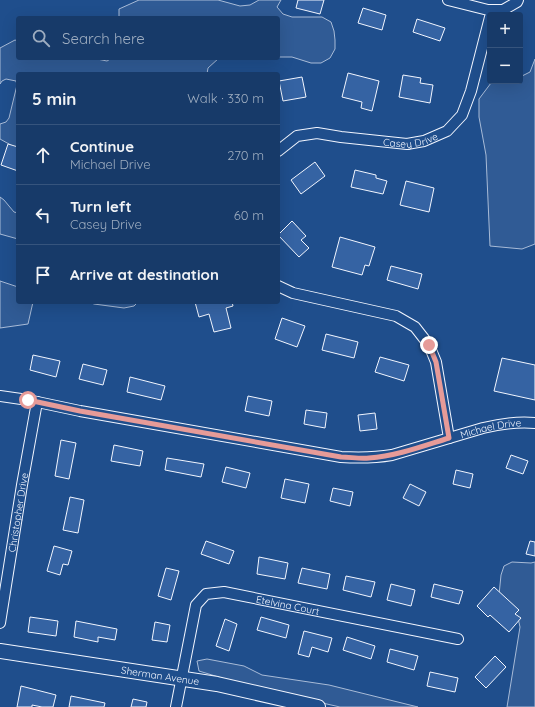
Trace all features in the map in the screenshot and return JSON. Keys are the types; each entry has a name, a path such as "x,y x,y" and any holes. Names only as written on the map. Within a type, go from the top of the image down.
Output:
{"street":[{"path":"448,0 488,10 490,12"},
{"path":"497,12 503,10 518,0"},
{"name":"Casey Drive","path":"280,149 296,136 317,132 341,137 407,144 424,142 447,131 462,115 471,91 487,29"},
{"path":"280,287 293,293 396,316 415,327 429,345 436,362 449,438"},
{"name":"Michael Drive","path":"0,396 341,457 367,458 392,455 483,428 509,423 535,424"},
{"name":"Christopher Drive","path":"0,623 37,402"},
{"name":"Etelvina Court","path":"176,707 196,605 206,594 224,592 458,639"},
{"name":"Sherman Avenue","path":"0,651 217,684 318,707"}],"shaded area":[{"path":"139,0 218,0 240,6 250,5 259,0 281,0 277,7 283,14 292,17 322,17 331,22 334,31 335,49 330,58 321,63 311,63 292,57 280,57 280,16 119,16 119,9"},
{"path":"16,40 16,60 217,60 208,68 207,72 16,72 16,81 6,79 0,84 0,48"},
{"path":"535,59 535,244 522,249 490,246 486,155 479,117 479,99 490,84 523,84 523,76 530,72"},
{"path":"16,89 16,148 0,139 0,124 6,122 9,118"},
{"path":"0,197 16,212 16,238 0,234"},
{"path":"0,281 16,286 16,304 33,304 28,324 0,328"},
{"path":"94,304 136,304 134,306 124,308"},
{"path":"512,562 535,562 535,707 507,707 520,627 518,618 499,595 501,575 504,566"},
{"path":"207,659 244,666 262,675 329,685 418,707 340,707 248,686 199,671 197,661"}],"building":[{"path":"298,0 324,0 320,14 296,8"},
{"path":"363,8 386,15 382,30 358,23"},
{"path":"417,19 445,28 440,41 413,32"},
{"path":"348,73 379,81 372,111 361,108 362,102 342,97"},
{"path":"403,75 421,78 420,83 433,85 430,103 399,97"},
{"path":"302,77 306,97 283,101 280,81"},
{"path":"8,144 16,146 16,170 1,165"},
{"path":"315,162 325,176 301,194 291,180"},
{"path":"355,170 376,175 376,178 387,181 383,194 351,187"},
{"path":"406,181 434,188 429,212 400,205"},
{"path":"292,221 306,236 301,240 309,248 299,257 280,237 280,233"},
{"path":"340,237 375,247 369,266 365,265 362,275 332,267"},
{"path":"391,266 422,274 418,289 387,280"},
{"path":"196,304 232,304 233,306 226,308 231,328 214,332 209,314 199,317"},
{"path":"282,318 305,326 297,347 275,339"},
{"path":"326,334 358,342 354,358 322,350"},
{"path":"33,355 60,361 56,377 30,370"},
{"path":"380,357 409,365 404,381 375,372"},
{"path":"502,358 535,365 535,400 494,391"},
{"path":"83,364 107,370 103,385 79,379"},
{"path":"130,377 165,386 161,400 127,392"},
{"path":"248,396 272,401 269,416 245,411"},
{"path":"306,410 327,413 325,428 304,424"},
{"path":"375,413 377,429 360,431 358,415"},
{"path":"61,440 76,443 69,479 55,476"},
{"path":"114,445 143,451 140,466 111,461"},
{"path":"511,455 528,461 523,474 506,468"},
{"path":"167,458 204,464 201,477 165,470"},
{"path":"226,467 250,473 246,488 222,482"},
{"path":"456,470 473,474 470,488 453,484"},
{"path":"285,479 309,484 305,503 281,498"},
{"path":"410,484 426,492 419,506 403,498"},
{"path":"333,488 353,492 350,506 330,501"},
{"path":"70,497 84,500 78,533 63,530"},
{"path":"206,541 234,551 229,564 201,554"},
{"path":"530,541 535,542 535,556 526,554"},
{"path":"54,546 72,551 68,565 63,564 60,575 47,571"},
{"path":"259,557 288,563 285,579 257,574"},
{"path":"166,568 179,571 171,600 158,596"},
{"path":"302,568 330,574 327,589 298,583"},
{"path":"346,576 375,582 371,597 343,590"},
{"path":"391,584 415,590 411,606 387,600"},
{"path":"434,584 463,591 459,604 431,597"},
{"path":"494,587 519,610 515,614 521,618 509,632 490,615 488,617 477,606"},
{"path":"30,617 58,621 56,636 28,632"},
{"path":"261,617 289,625 286,638 257,630"},
{"path":"225,619 237,624 229,651 216,646"},
{"path":"76,621 117,629 115,640 98,637 98,642 74,637"},
{"path":"155,622 170,625 167,642 152,640"},
{"path":"304,631 332,638 328,652 312,647 309,657 298,654"},
{"path":"347,637 375,646 371,659 343,650"},
{"path":"390,649 418,656 414,670 387,662"},
{"path":"495,656 506,667 486,688 475,677"},
{"path":"430,672 458,678 455,692 427,686"},
{"path":"21,686 56,695 53,707 32,705 32,707 17,707"},
{"path":"71,696 105,703 104,707 69,707"},
{"path":"133,699 147,702 146,707 131,707"}],"route":[{"path":"28,400 80,411 341,457 367,458 392,455 449,438 436,362 429,345"}]}
